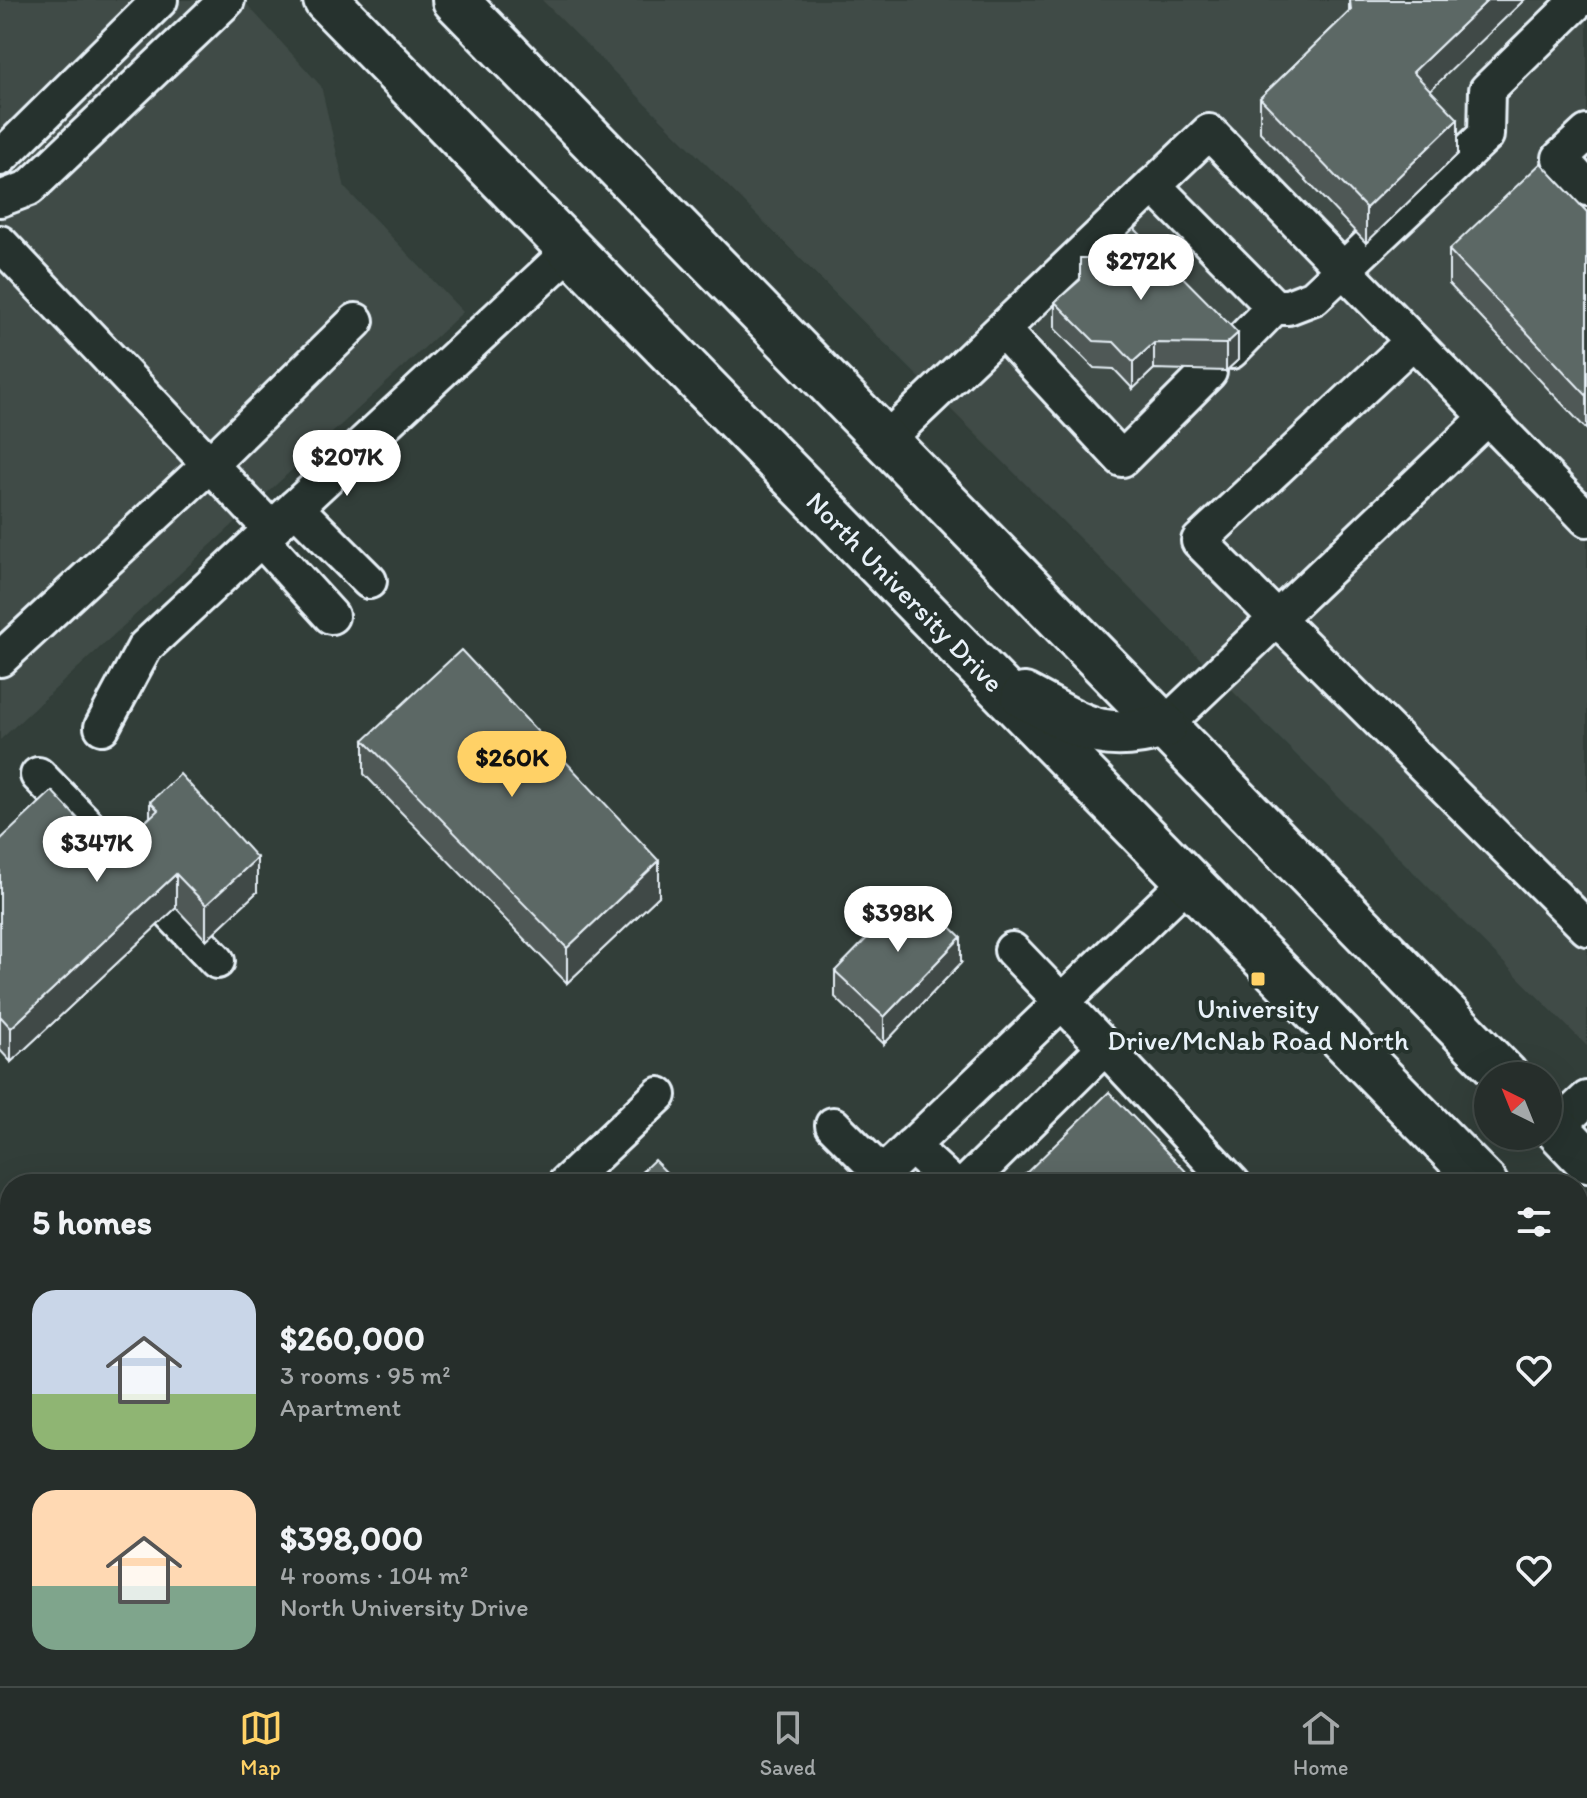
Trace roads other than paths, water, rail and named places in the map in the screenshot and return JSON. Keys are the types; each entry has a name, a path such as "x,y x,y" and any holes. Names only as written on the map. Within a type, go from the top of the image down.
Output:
{"main road":[{"name":"North University Drive","path":"326,0 569,252 1188,881 1468,1174"},
{"path":"455,0 1492,1062"},
{"path":"986,676 1085,728 1105,734 1130,736 1164,726"},
{"path":"1564,1115 1587,1160"}],"street":[{"path":"0,158 160,0"},
{"path":"0,199 29,188 227,0"},
{"path":"1002,330 1122,459 1274,307 1288,307 1314,297 1486,135 1487,90 1579,0"},
{"path":"885,441 1209,132 1587,519"},
{"path":"1587,133 1560,158 1587,188"},
{"path":"1153,185 1274,307"},
{"path":"0,243 210,464 276,525 369,581"},
{"path":"102,727 145,647 569,252"},
{"path":"0,659 210,464 356,321"},
{"path":"1413,341 1199,541 1587,928"},
{"path":"1164,726 1488,417"},
{"path":"276,525 331,616"},
{"path":"38,775 131,870"},
{"path":"882,1174 1188,881"},
{"path":"171,913 217,961"},
{"path":"1012,950 1224,1174"},
{"path":"976,1174 1105,1047"},
{"path":"576,1174 659,1095"},
{"path":"833,1125 873,1174"},
{"path":"911,1146 941,1174"}],"place":[{"name":"University Drive/McNab Road North","path":"1258,979"}]}
